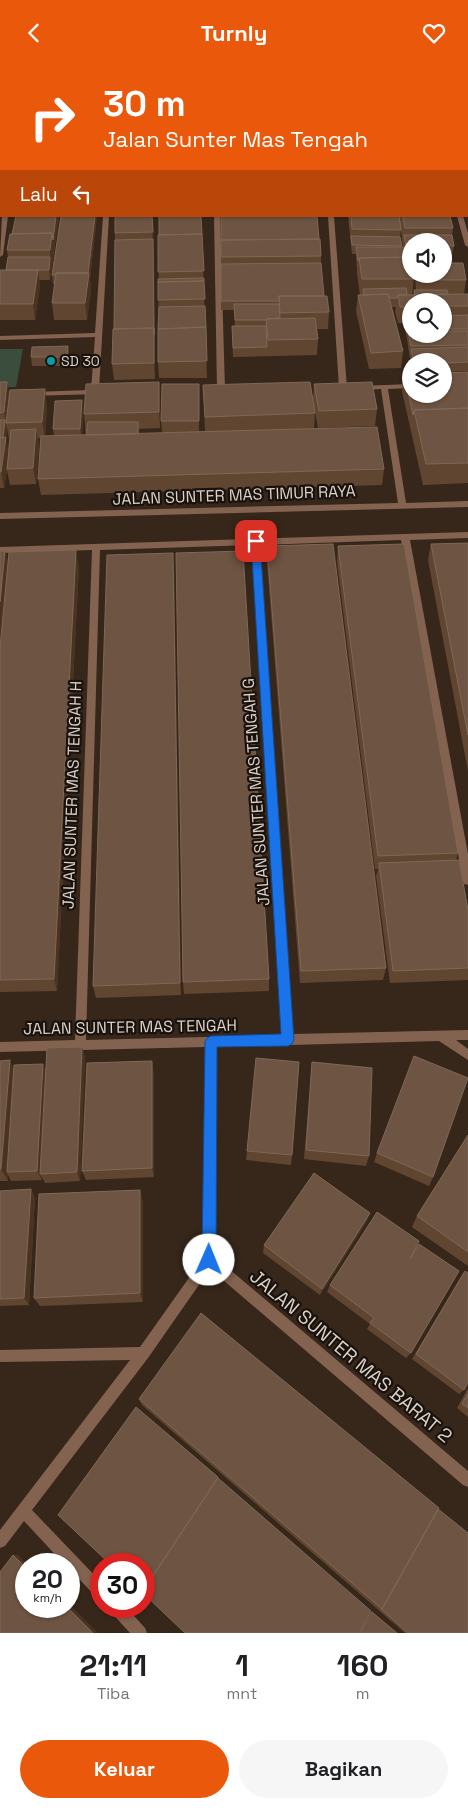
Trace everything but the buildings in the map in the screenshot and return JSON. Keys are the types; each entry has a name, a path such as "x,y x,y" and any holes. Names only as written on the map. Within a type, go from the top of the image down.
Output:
{"street":[{"path":"0,255 5,217"},
{"path":"95,392 106,217"},
{"path":"217,217 221,390"},
{"path":"330,217 343,388"},
{"path":"460,217 468,245"},
{"path":"0,338 98,335"},
{"path":"333,389 402,387"},
{"path":"384,388 402,506"},
{"path":"211,391 230,390"},
{"path":"19,395 105,392"},
{"name":"JALAN SUNTER MAS TIMUR RAYA","path":"0,516 468,504"},
{"path":"0,550 468,535"},
{"path":"406,537 468,881"},
{"name":"JALAN SUNTER MAS TENGAH G","path":"256,541 288,1040"},
{"name":"JALAN SUNTER MAS TENGAH H","path":"80,1045 96,547"},
{"name":"JALAN SUNTER MAS TENGAH","path":"0,1047 468,1035"},
{"path":"441,1036 468,1055"},
{"path":"0,1541 143,1353 209,1260 211,1042"},
{"name":"JALAN SUNTER MAS BARAT 2","path":"209,1260 468,1480"},
{"path":"0,1357 143,1353"},
{"path":"23,1510 90,1580"},
{"path":"126,1618 140,1633"}],"green space":[{"path":"0,349 23,349 16,387 0,387"}],"place":[{"name":"SD 30","path":"51,361"}],"route":[{"path":"209,1260 211,1042 288,1040 256,541"}]}
